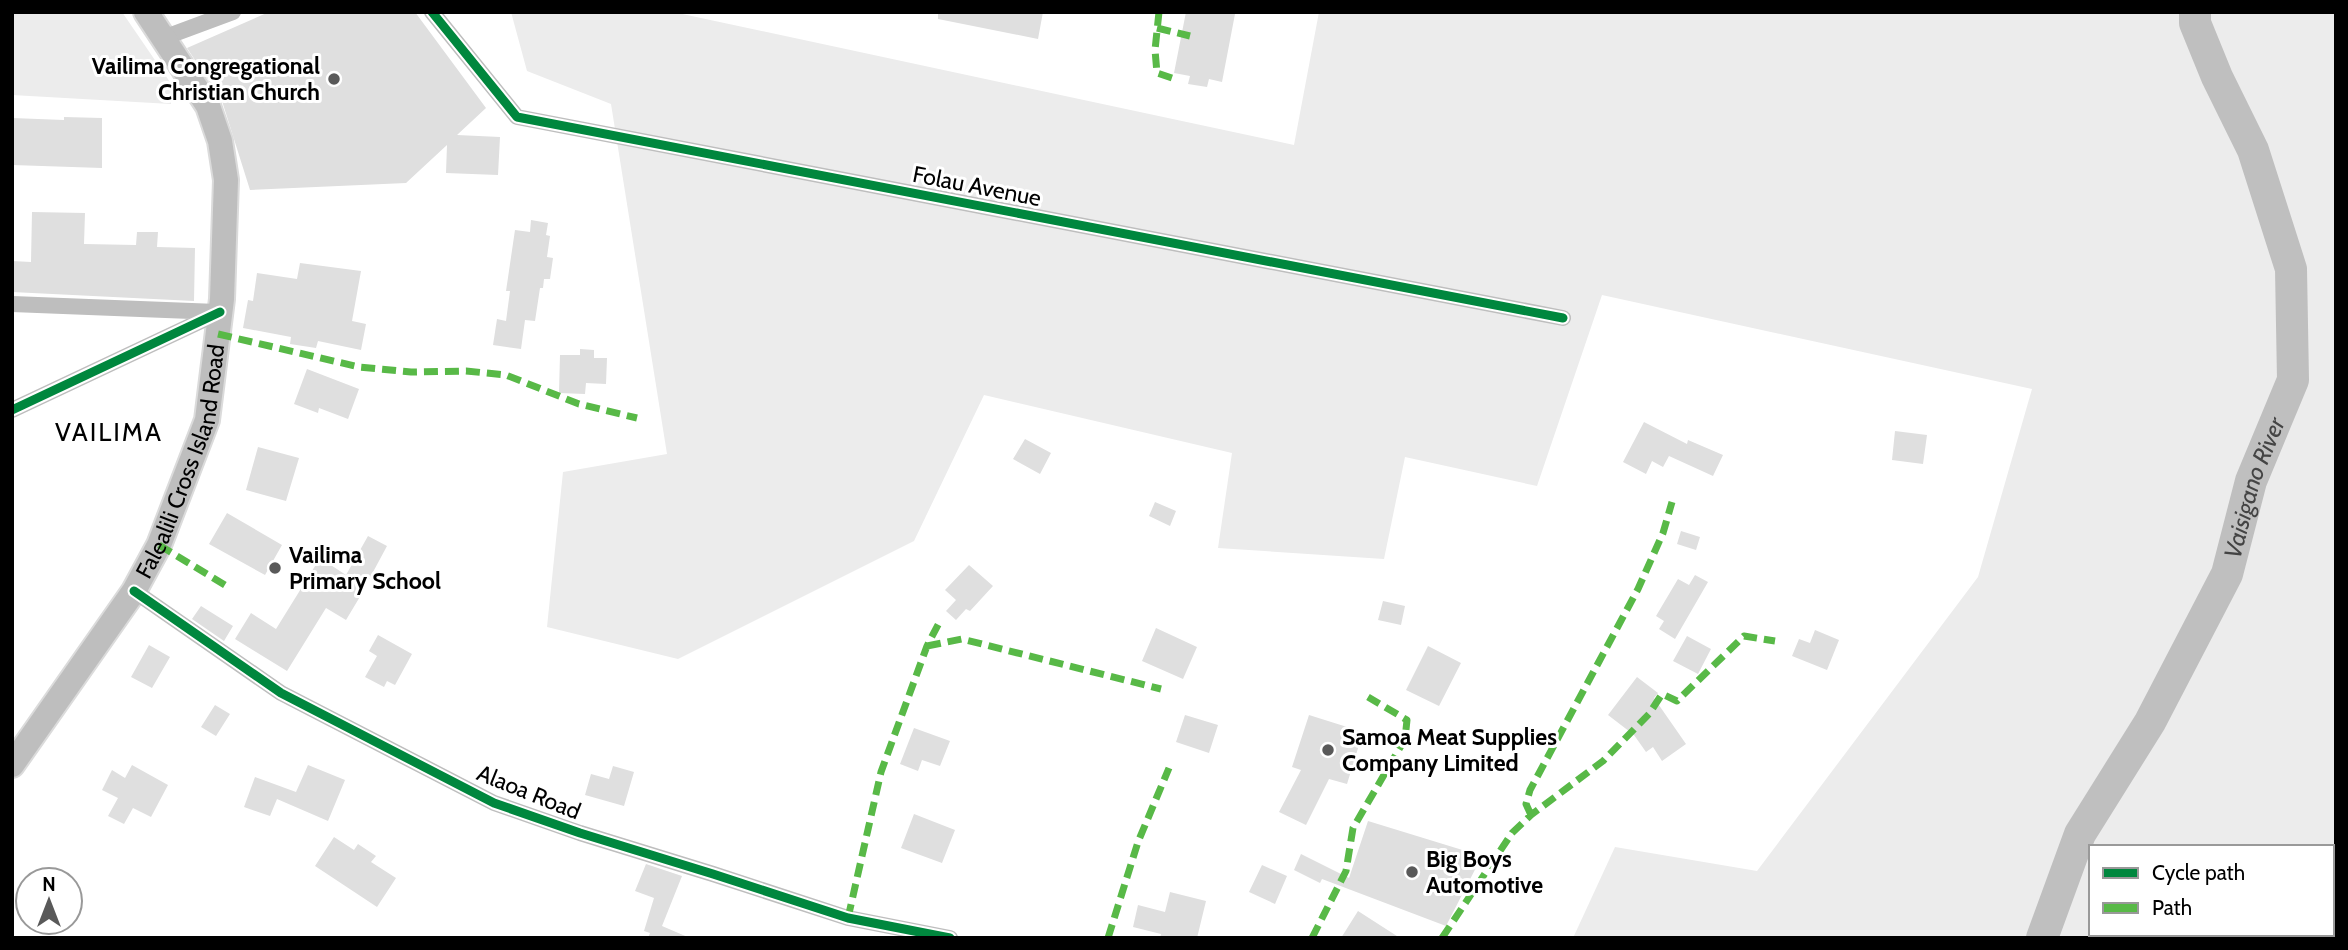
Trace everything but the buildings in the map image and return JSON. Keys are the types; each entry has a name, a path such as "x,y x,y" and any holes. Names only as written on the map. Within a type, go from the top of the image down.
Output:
{"main road":[{"name":"Falealili Cross Island Road","path":"12,765 134,591 159,545 207,420 220,312 226,180 220,141 208,106 146,12"}],"street":[{"path":"163,38 233,12"},
{"name":"Folau Avenue","path":"432,12 517,117 1563,318"},
{"path":"12,304 220,312"},
{"path":"12,410 220,312"},
{"name":"Alaoa Road","path":"134,591 281,694 494,803 848,918 950,938"}],"shaded area":[{"path":"12,12 122,12 172,85 171,104 12,95"},
{"path":"511,12 673,12 1294,145 1319,12 2336,12 2336,938 1573,938 1615,847 1757,871 1978,577 2032,389 1602,295 1537,486 1405,457 1384,559 1218,548 1232,453 984,395 914,541 678,659 547,627 563,472 667,454 611,104 527,71"}],"waterway":[{"name":"Vaisigano River","path":"2042,938 2080,834 2150,722 2227,574 2251,481 2293,380 2291,269 2253,150 2217,77 2195,23 2195,12"}],"marked path":[{"path":"1159,12 1155,50 1157,73 1175,79"},
{"path":"1157,28 1190,36"},
{"path":"218,334 359,367 411,372 466,371 506,375 579,404 637,418"},
{"path":"1531,815 1526,804 1530,790 1638,589 1663,533 1672,502"},
{"path":"159,545 225,585"},
{"path":"848,918 881,772 927,646 940,621"},
{"path":"1442,938 1512,833 1531,815 1603,761 1649,714 1662,694 1677,701 1744,636 1775,641"},
{"path":"927,646 962,639 1161,689"},
{"path":"1312,938 1346,871 1353,828 1405,739 1407,720 1368,697"},
{"path":"1108,938 1138,842 1169,768"}],"cycle path":[{"path":"432,12 517,117 1563,318"},
{"path":"12,410 220,312"},
{"path":"134,591 281,693 494,803 848,918 950,938"}],"place":[{"name":"Vailima Congregational Christian Church","path":"334,79"},
{"name":"Vailima Primary School","path":"275,568"},
{"name":"Samoa Meat Supplies Company Limited","path":"1328,750"},
{"name":"Big Boys Automotive","path":"1412,872"}],"district":[{"name":"VAILIMA","path":"109,432"}]}
